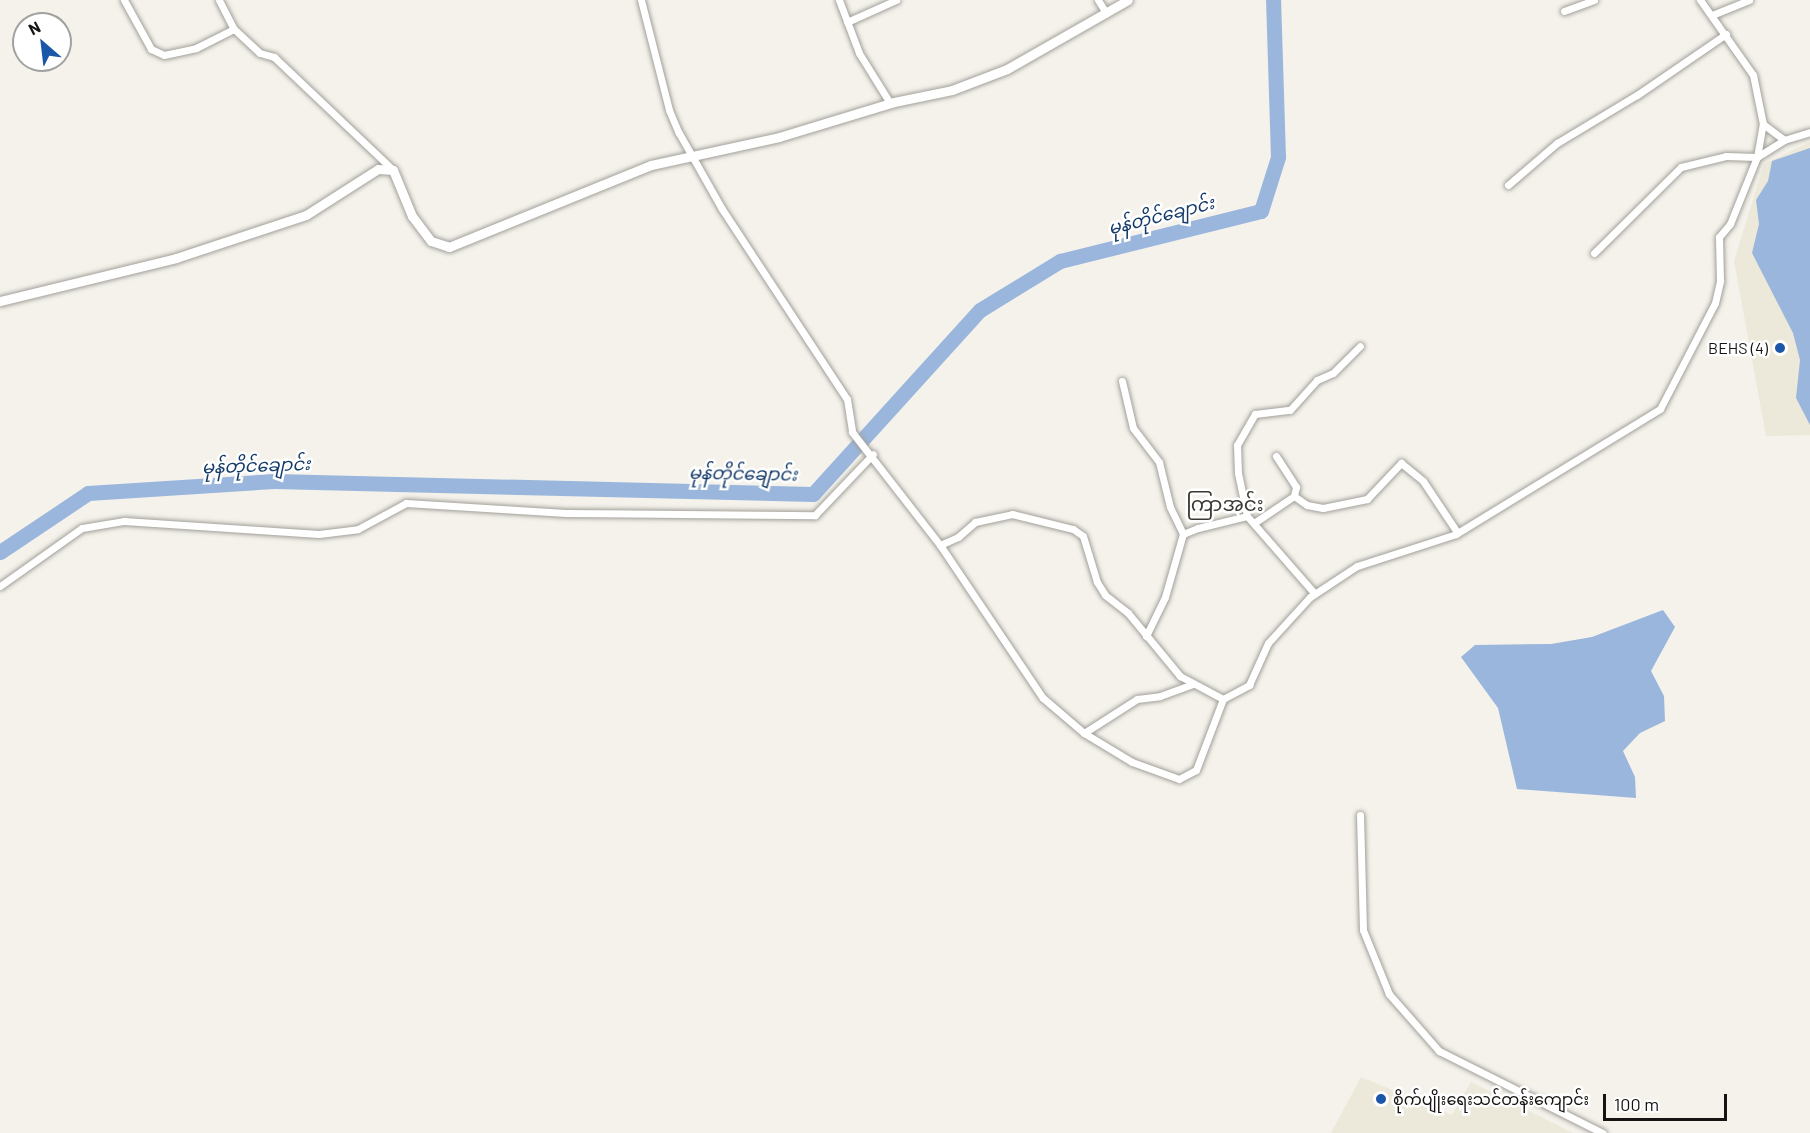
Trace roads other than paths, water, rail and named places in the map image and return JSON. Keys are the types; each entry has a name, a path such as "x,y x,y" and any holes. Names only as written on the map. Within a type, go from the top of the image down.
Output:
{"street":[{"path":"124,0 151,49 164,55 196,48 234,29"},
{"path":"219,0 234,29 260,53 274,57 393,170 412,216 430,241 449,247 639,170 692,154 779,137 890,103 952,90 1007,69 1128,0"},
{"path":"641,0 669,110 722,209 847,399 852,432 873,454 940,545 1043,698 1084,733 1132,762 1179,779 1196,770 1223,699 1249,685 1268,643 1315,594 1357,567 1457,532 1660,409 1715,303 1720,281 1719,237 1730,224 1757,157 1763,124 1753,75 1700,0"},
{"path":"839,0 860,53 890,103"},
{"path":"847,22 896,0"},
{"path":"1098,0 1106,13"},
{"path":"1564,11 1594,0"},
{"path":"1712,15 1749,0"},
{"path":"1508,185 1557,143 1637,95 1726,34"},
{"path":"1763,124 1784,140"},
{"path":"1594,253 1681,167 1726,156 1757,157 1784,140 1810,132"},
{"path":"0,301 187,255 306,215 362,177 378,169 393,170"},
{"path":"1315,594 1247,516 1238,473 1237,445 1255,414 1290,410 1317,380 1333,373 1360,346"},
{"path":"1122,381 1133,428 1159,462 1170,507 1182,534 1165,597 1146,636"},
{"path":"0,586 82,528 124,521 319,534 358,529 406,503 566,513 815,515 873,454"},
{"path":"1254,523 1294,496 1296,487 1276,456"},
{"path":"1294,496 1307,505 1323,508 1354,504 1367,499 1401,463 1423,481 1457,532"},
{"path":"940,545 958,537 975,522 1012,514 1073,529 1083,536 1097,582 1105,595 1128,613 1170,667 1193,684 1223,699"},
{"path":"1182,534 1247,516"},
{"path":"1084,733 1137,699 1193,684"},
{"path":"1360,815 1363,930 1389,994 1439,1052 1603,1133"}],"water":[{"path":"1810,148 1810,425 1796,398 1800,360 1793,333 1752,253 1759,224 1756,200 1768,181 1772,161"},
{"path":"1663,610 1675,627 1651,671 1664,696 1665,721 1640,733 1623,751 1635,777 1636,798 1517,789 1498,708 1461,657 1475,645 1551,644 1592,637"}],"waterway":[{"name":"မုန်တိုင်ချောင်း","path":"0,552 88,493 274,481 813,494 980,310 1060,261 1261,211 1278,157 1273,0"}],"place":[{"name":"BEHS (4)","path":"1780,348"},
{"name":"စိုက်ပျိုးရေးသင်တန်းကျောင်း","path":"1381,1099"}],"district":[{"name":"ကြာအင်း","path":"1225,503"}]}
